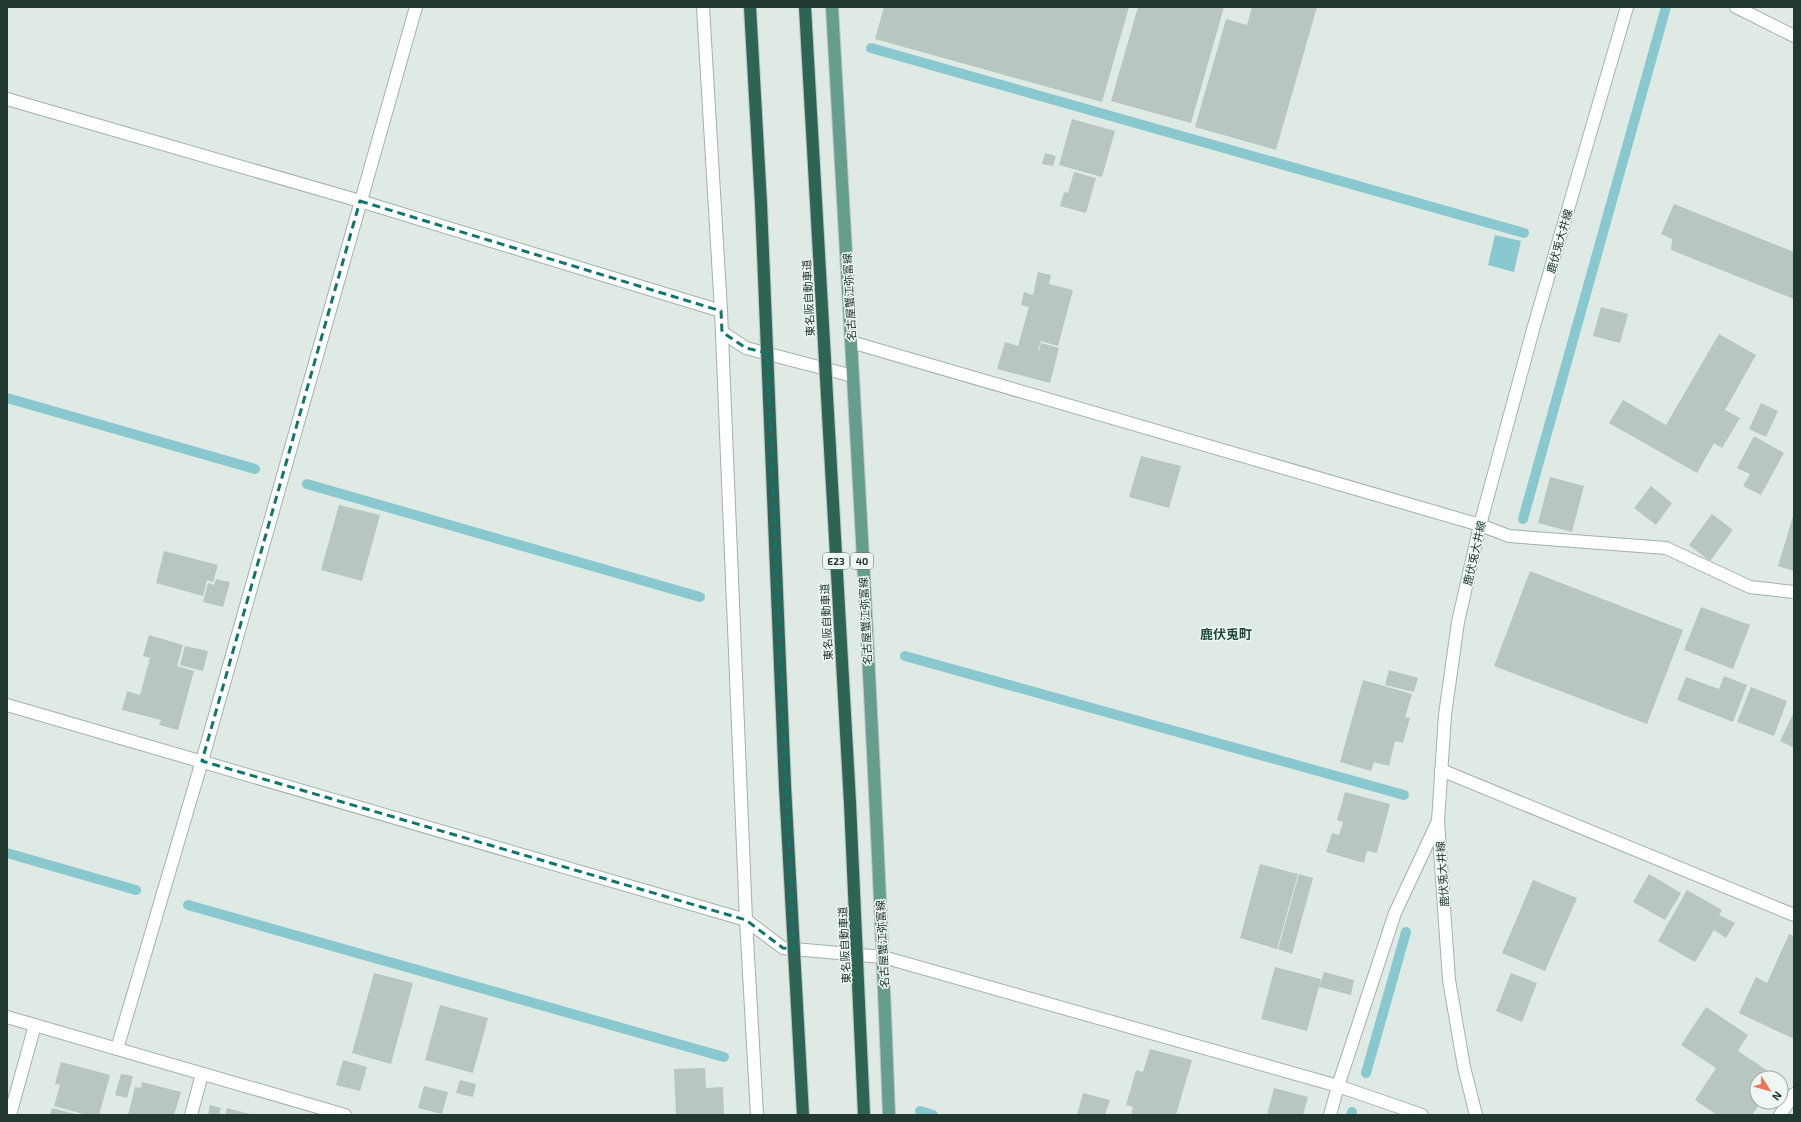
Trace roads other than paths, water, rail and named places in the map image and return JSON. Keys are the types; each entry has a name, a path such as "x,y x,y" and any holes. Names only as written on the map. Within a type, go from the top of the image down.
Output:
{"highway":[{"path":"750,7 761,212 785,778 803,1115"},
{"name":"東名阪自動車道","path":"805,7 850,803 864,1115"}],"main road":[{"name":"名古屋蟹江弥富線","path":"832,7 883,957 889,1115"}],"street":[{"path":"117,1049 202,762 416,7"},
{"path":"703,7 721,311 746,920 756,1115"},
{"name":"鹿伏兎大井線","path":"1476,1115 1464,1067 1449,980 1438,820 1445,714 1458,622 1480,525 1534,326 1627,7"},
{"path":"1736,7 1794,36"},
{"path":"7,99 360,201 721,311"},
{"path":"722,332 746,348 853,376"},
{"path":"851,342 1480,525 1508,536 1666,548 1750,587 1794,592"},
{"path":"7,705 746,920 783,948 883,957 1338,1086 1422,1115"},
{"path":"1441,770 1794,915"},
{"path":"1330,1115 1338,1086 1395,913 1438,820"},
{"path":"7,1017 345,1115"},
{"path":"10,1115 35,1026"},
{"path":"191,1115 202,1074"},
{"path":"1780,1115 1794,1094"}],"water":[{"path":"1495,235 1521,241 1514,272 1488,265"}],"waterway":[{"path":"1523,519 1666,7"},
{"path":"871,48 1524,233"},
{"path":"7,398 255,469"},
{"path":"307,484 700,597"},
{"path":"905,656 1404,795"},
{"path":"7,853 136,890"},
{"path":"188,905 724,1057"},
{"path":"1366,1073 1406,932"},
{"path":"920,1111 933,1115"}],"district":[{"name":"鹿伏兎町","path":"1226,634"}]}
